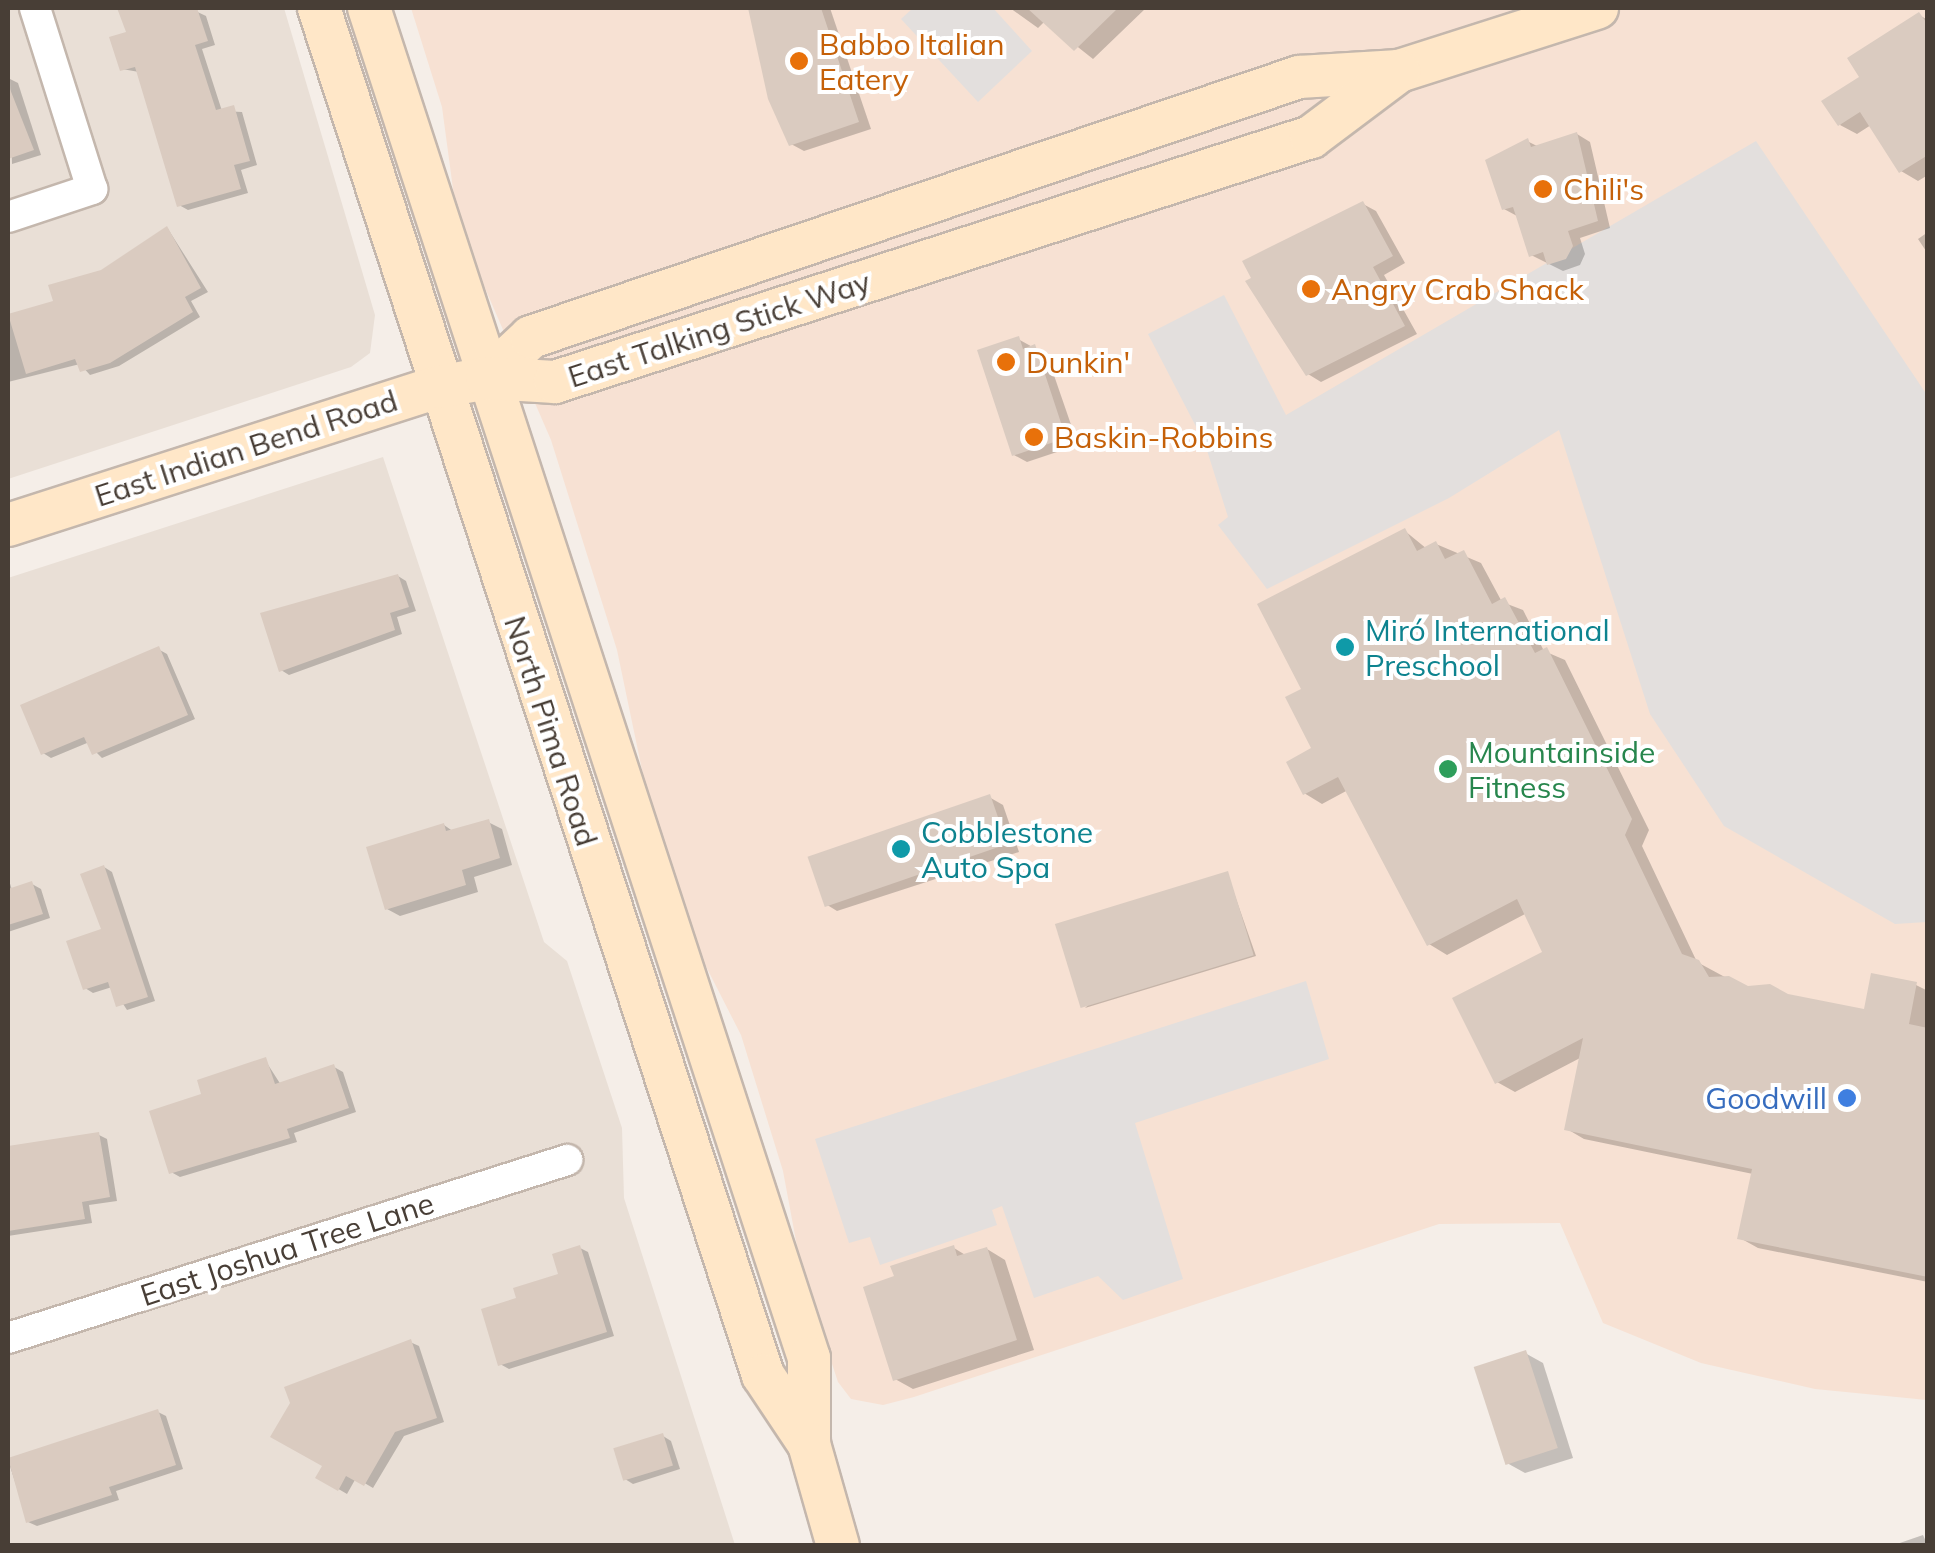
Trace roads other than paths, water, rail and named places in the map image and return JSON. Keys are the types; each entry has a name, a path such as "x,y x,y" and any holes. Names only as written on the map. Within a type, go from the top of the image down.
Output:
{"main road":[{"name":"North Pima Road","path":"319,8 438,387 763,1375 809,1444"},
{"name":"North Pima Road","path":"370,8 487,378 809,1358 809,1444 838,1546"},
{"name":"East Talking Stick Way","path":"487,378 531,336 1299,76 1399,71 1596,8"},
{"name":"East Talking Stick Way","path":"487,378 554,382 1311,138 1399,71"},
{"path":"1056,220 1072,182 1183,142 1254,92"},
{"name":"East Indian Bend Road","path":"8,525 438,387 487,378"}],"street":[{"path":"8,218 92,190 35,8"},
{"name":"East Joshua Tree Lane","path":"8,1338 566,1160"}],"place":[{"name":"Babbo Italian Eatery","path":"799,61"},
{"name":"Chili's","path":"1543,189"},
{"name":"Angry Crab Shack","path":"1311,289"},
{"name":"Dunkin'","path":"1006,362"},
{"name":"Baskin-Robbins","path":"1034,437"},
{"name":"Miró International Preschool","path":"1345,647"},
{"name":"Mountainside Fitness","path":"1448,769"},
{"name":"Cobblestone Auto Spa","path":"901,849"},
{"name":"Goodwill","path":"1847,1098"}]}
